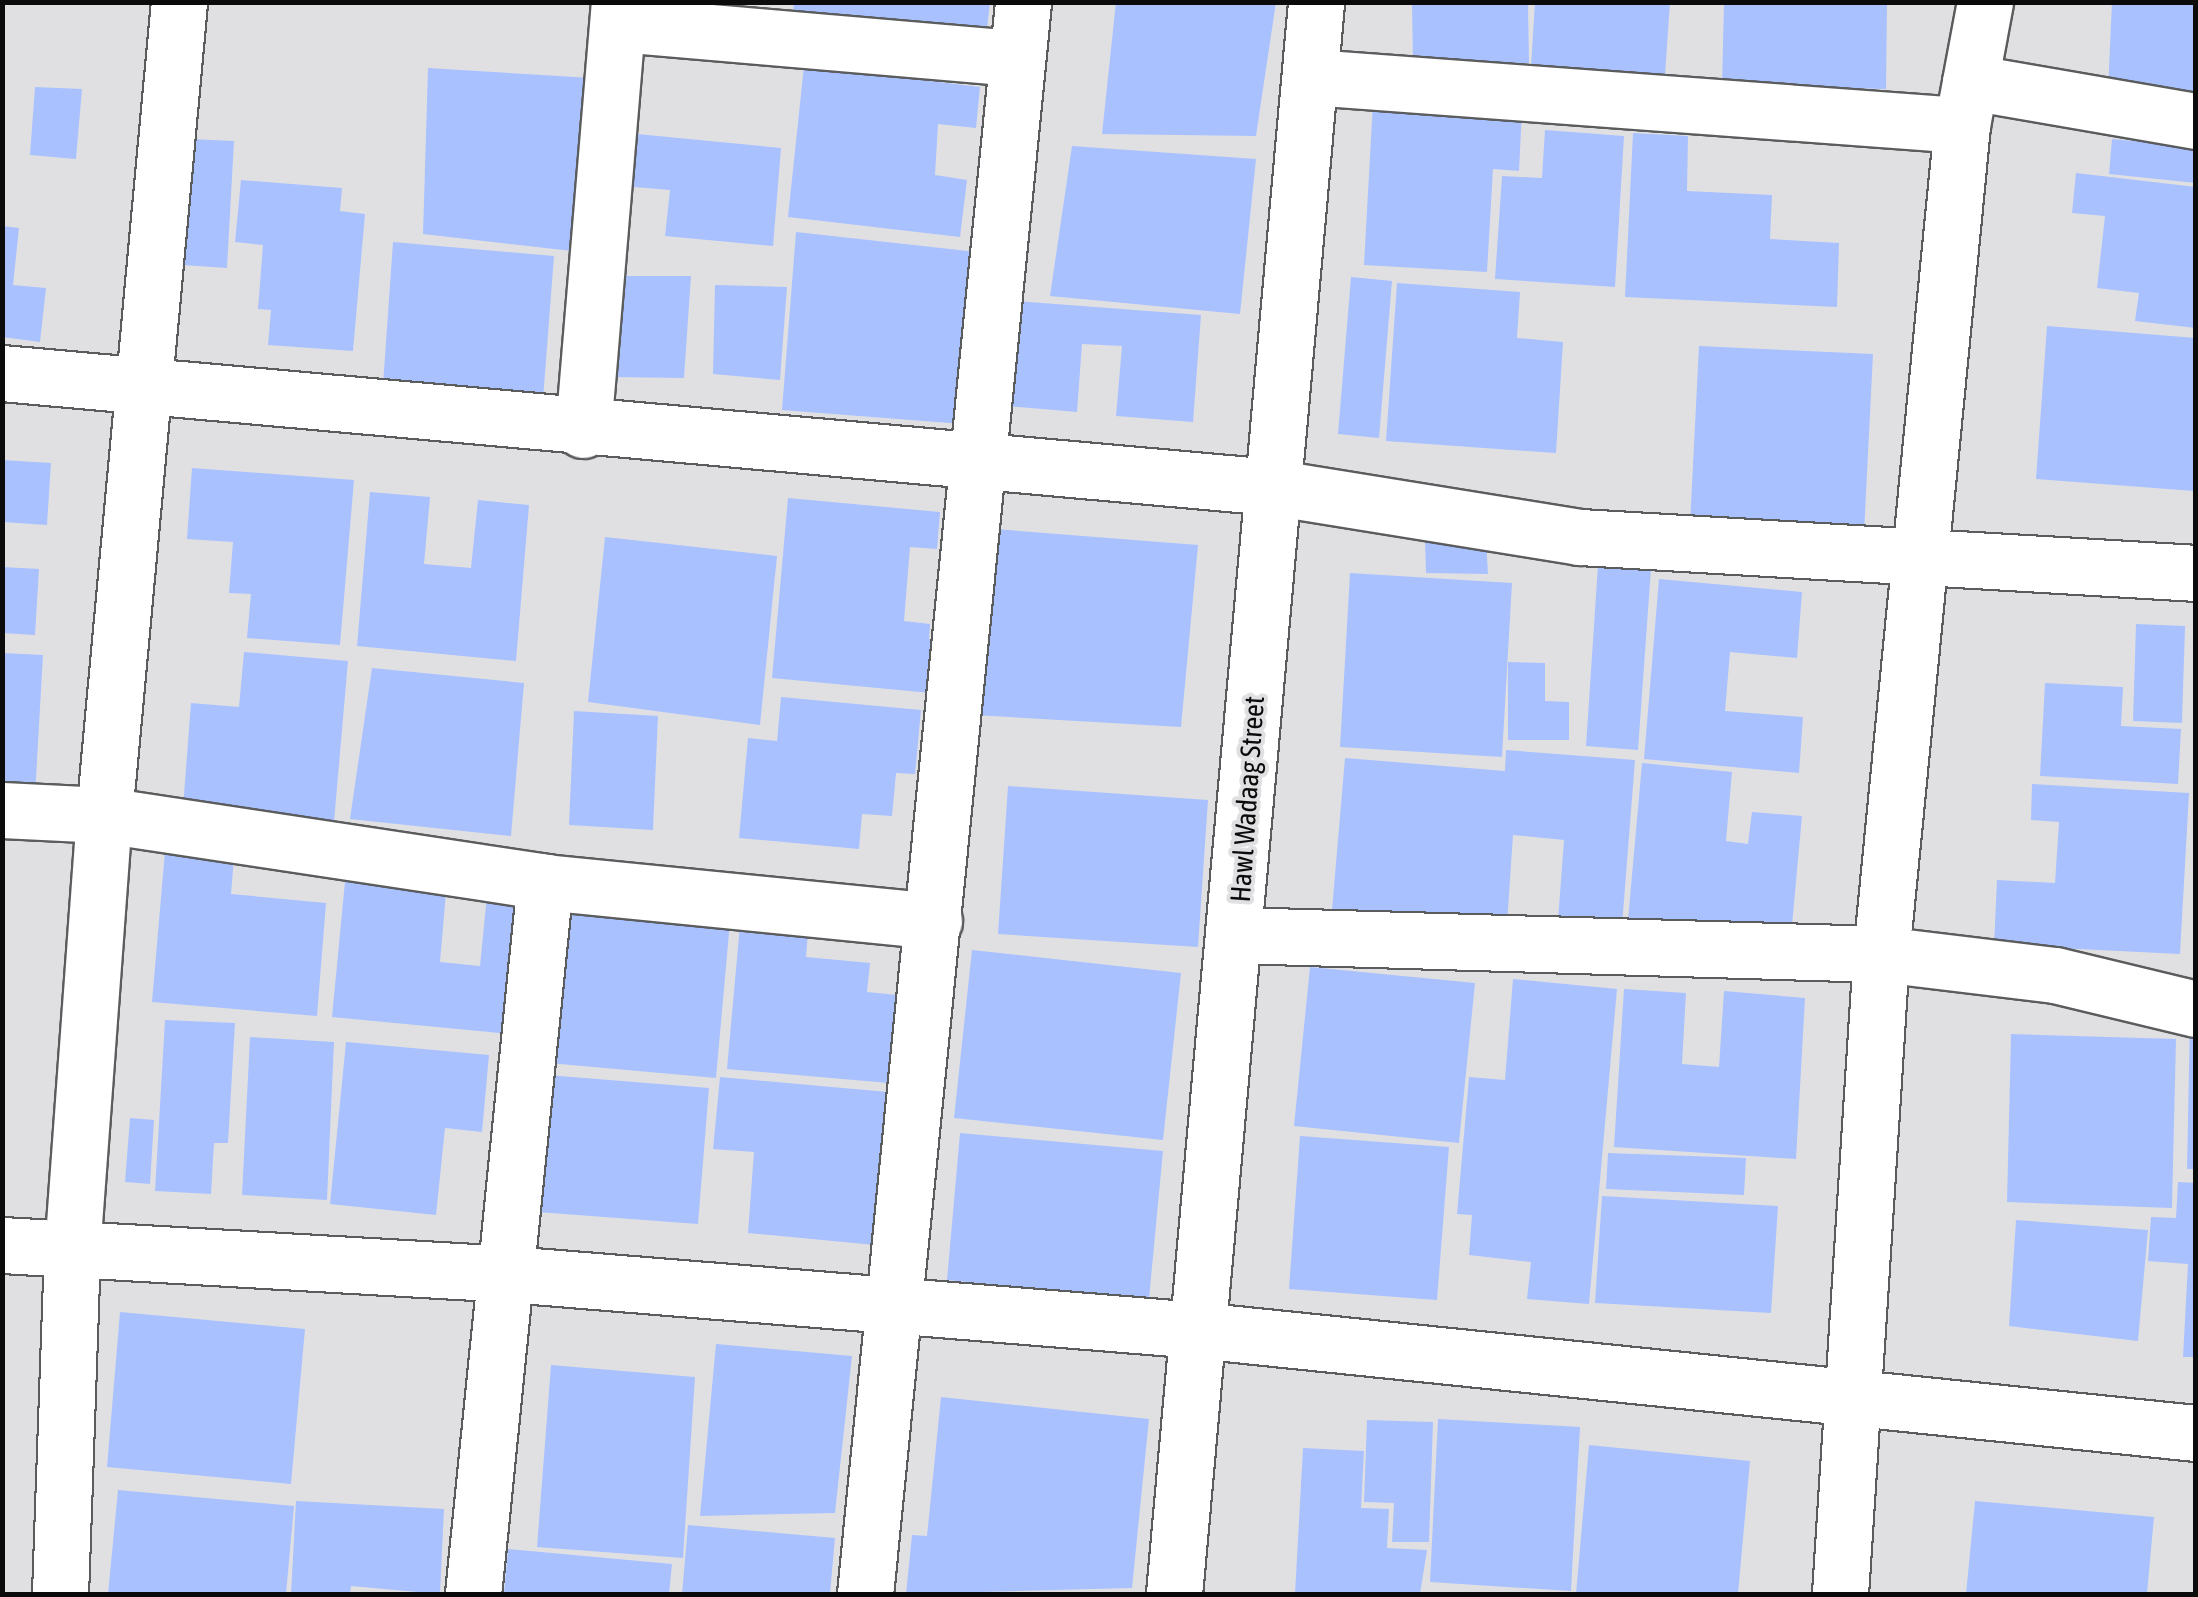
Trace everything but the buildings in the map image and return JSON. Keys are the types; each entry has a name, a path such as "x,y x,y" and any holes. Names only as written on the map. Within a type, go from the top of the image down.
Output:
{"street":[{"path":"60,1594 72,1250 104,816 179,2"},
{"path":"865,1594 887,1304 934,921 970,465 1023,2"},
{"name":"Hawl Wadaag Street","path":"1174,1594 1236,935 1270,487 1316,2"},
{"path":"1840,1594 1859,1400 1882,954 1966,104 1985,2"},
{"path":"583,430 619,13 1015,58"},
{"path":"1311,77 1966,104 2196,121"},
{"path":"2,372 583,430 1270,487 1580,537 1920,560 2196,573"},
{"path":"2,810 104,816 545,882 934,921"},
{"path":"473,1594 510,1274 545,882"},
{"path":"1236,935 1882,954 2056,975 2196,1009"},
{"path":"2,1245 510,1274 1196,1330 2196,1432"}]}
